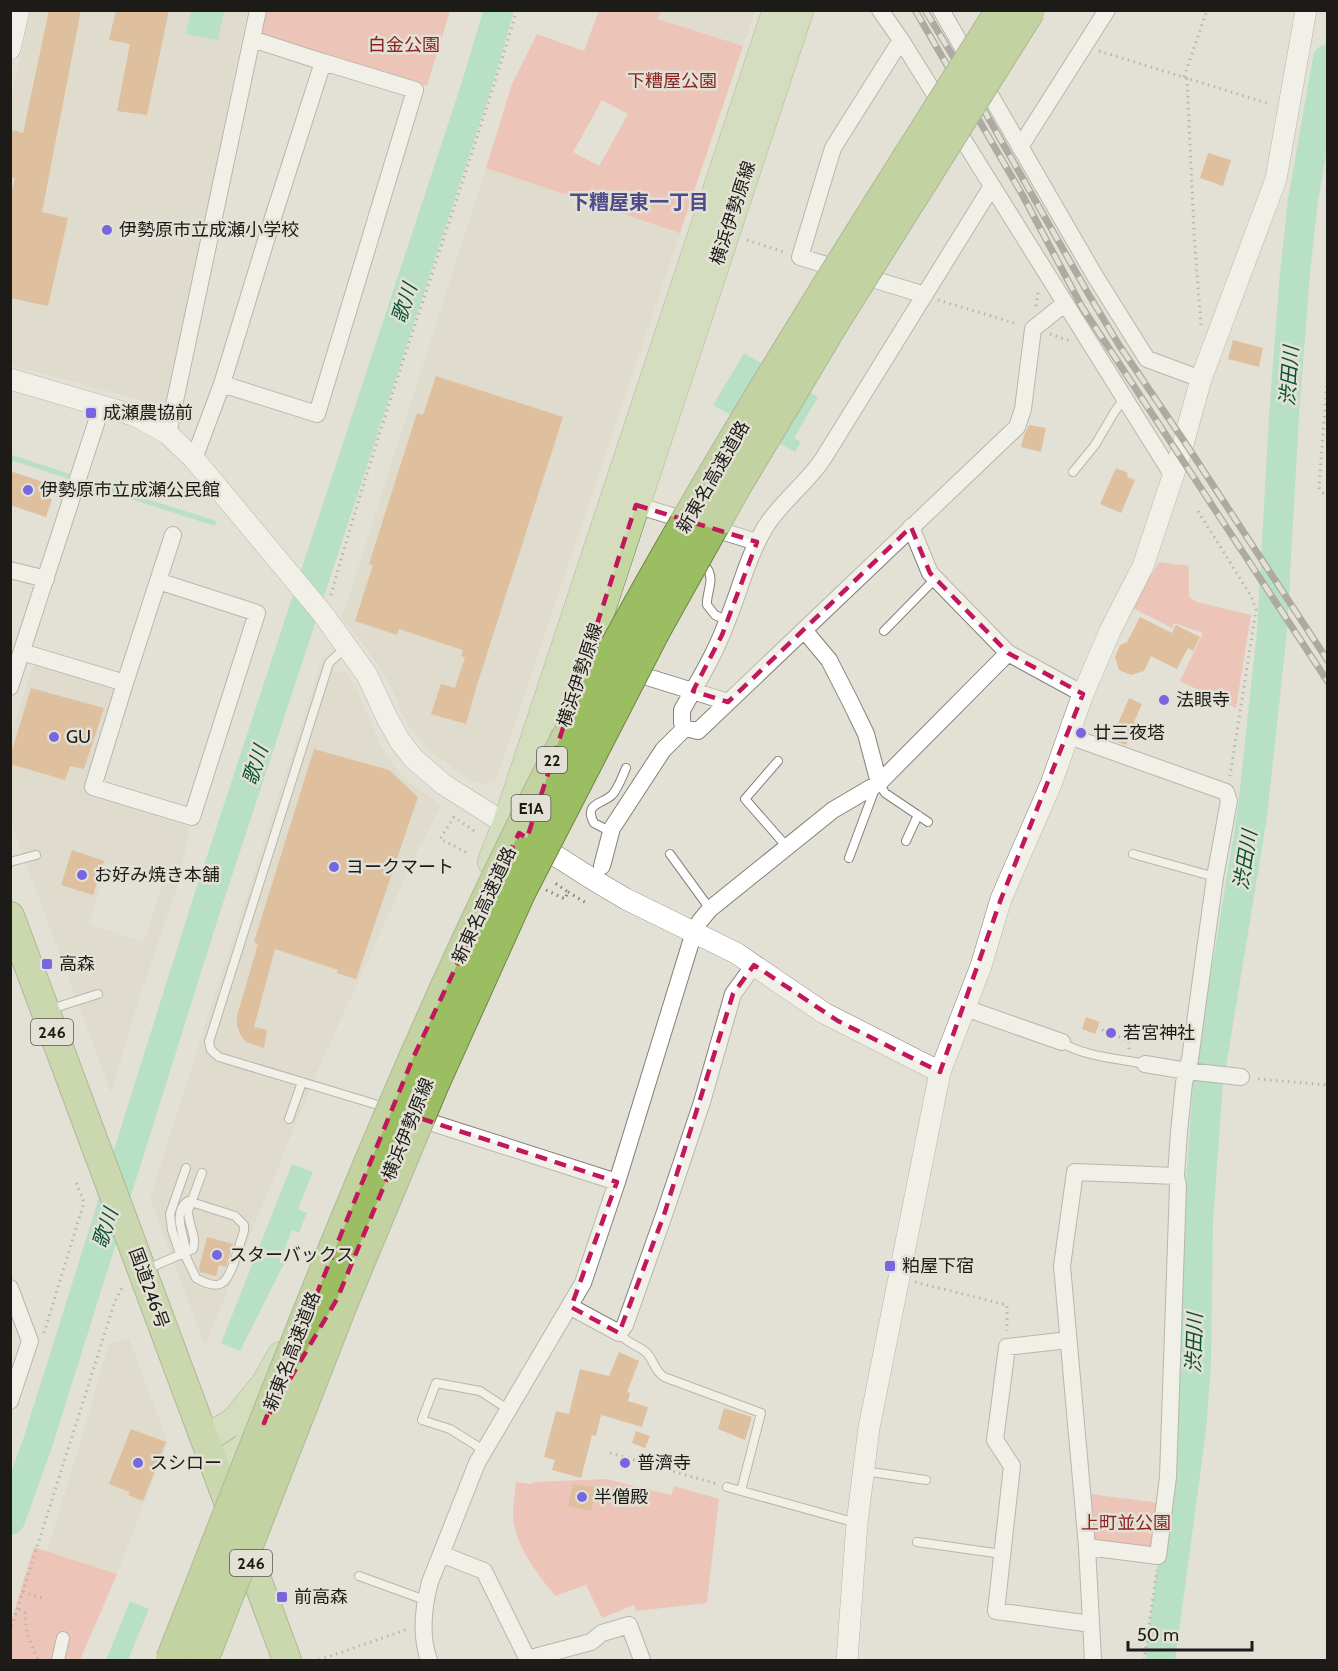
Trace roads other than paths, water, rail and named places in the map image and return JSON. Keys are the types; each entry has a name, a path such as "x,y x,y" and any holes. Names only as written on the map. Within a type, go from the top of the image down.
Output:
{"highway":[{"name":"新東名高速道路","path":"171,1660 320,1282 400,1087 496,877 626,627 714,473 815,306 1001,10"},
{"name":"新東名高速道路","path":"203,1660 345,1298 433,1086 519,893 650,640 736,486 836,319 1030,10"},
{"name":"国道246号","path":"10,916 131,1241 132,1280 205,1439 287,1660"}],"main road":[{"name":"横浜伊勢原線","path":"516,831 776,10"},
{"name":"横浜伊勢原線","path":"216,1466 244,1448 282,1398 337,1299 403,1113 586,657 800,10"},
{"name":"横浜伊勢原線","path":"205,1439 234,1421 265,1383 318,1292 403,1113"}],"street":[{"path":"10,49 20,10"},
{"path":"168,434 258,10"},
{"path":"880,10 901,40 1173,476"},
{"path":"941,10 1147,359 1201,379"},
{"path":"1020,147 1107,10"},
{"path":"848,1660 857,1523 868,1428 940,1072 981,966 1001,899 1051,784 1083,694 1110,631 1143,566 1173,476 1201,379 1276,179 1306,10"},
{"path":"222,384 317,414 415,90 252,39"},
{"path":"901,40 833,148 800,256 925,296"},
{"path":"194,459 222,384 270,224 324,62"},
{"path":"992,186 815,470 776,512 757,542 746,566 728,621 681,716 685,728 698,731 1017,427 1023,409 1033,329 1064,304"},
{"path":"10,379 136,416 168,434 194,459 324,616 368,675 387,718 413,758 443,784 617,894 717,942 754,964 838,1021 940,1072"},
{"path":"10,687 102,405"},
{"path":"636,505 757,542"},
{"path":"911,527 930,573 1008,653 1083,694"},
{"path":"158,581 257,613 192,817 93,787 125,683 158,581 173,535"},
{"path":"10,570 46,579"},
{"path":"804,630 829,660 854,709 866,735 878,784"},
{"path":"22,652 125,683"},
{"path":"429,1660 424,1639 425,1600 441,1554 477,1463 584,1283 694,932 700,921 710,909 833,810 878,784 1008,653"},
{"path":"586,657 728,702"},
{"path":"602,866 611,832 663,750 685,728"},
{"path":"1069,736 1226,792 1229,801 1215,876 1190,1071 1180,1122 1176,1176 1178,1186 1168,1477 1158,1556 1087,1547"},
{"path":"570,1307 619,1333 624,1325 702,1102 733,994 754,964"},
{"path":"965,1008 1062,1042"},
{"path":"1137,1062 1241,1077"},
{"path":"403,1113 617,1182"},
{"path":"1093,1660 1087,1547 1062,1266 1075,1172 1176,1176"},
{"path":"10,1288 30,1341 10,1401"},
{"path":"1068,1340 1007,1347 995,1440 1012,1466 996,1611 1091,1624"},
{"path":"441,1554 484,1571 527,1660 591,1642 602,1633 629,1625 642,1660"},
{"path":"58,1660 63,1638"}],"lane":[{"path":"1073,472 1095,445 1124,399"},
{"path":"706,567 711,574 707,605 715,615 728,621"},
{"path":"884,631 935,579"},
{"path":"347,646 329,663 209,1042 211,1050 219,1057 403,1113"},
{"path":"778,760 745,800 787,847"},
{"path":"611,832 594,823 591,812 598,802 614,793 626,768"},
{"path":"878,784 885,793 928,822"},
{"path":"849,858 878,784"},
{"path":"906,841 918,815"},
{"path":"670,854 710,909"},
{"path":"1133,854 1215,876"},
{"path":"10,862 36,855"},
{"path":"45,1011 98,994"},
{"path":"1062,1042 1068,1047 1088,1053 1137,1062"},
{"path":"289,1119 302,1082"},
{"path":"186,1168 170,1214 172,1230 196,1278 215,1286 225,1281 229,1274 244,1231 241,1220 192,1202"},
{"path":"132,1280 193,1249 195,1242 188,1216 202,1173"},
{"path":"619,1333 623,1340 650,1356 653,1365 664,1377 761,1413 741,1491"},
{"path":"485,1451 450,1429 422,1420 436,1383 480,1390 510,1410"},
{"path":"862,1471 926,1480"},
{"path":"727,1487 857,1523"},
{"path":"916,1542 1002,1554"},
{"path":"359,1576 425,1600"},
{"path":"368,1591 371,1580"}],"waterway":[{"name":"歌川","path":"10,1520 38,1442 204,913 477,84 499,10"},
{"name":"渋田川","path":"1160,1660 1191,1430 1196,1365 1198,1221 1208,1084 1252,816 1272,631 1284,415 1295,273 1303,200 1328,59"},
{"path":"10,457 71,477"},
{"path":"83,481 214,523"}],"railway":[{"path":"915,10 1023,196 1082,307 1328,682"},
{"path":"925,10 1119,345 1328,661"}],"place":[{"name":"伊勢原市立成瀬小学校","path":"107,230"},
{"name":"成瀬農協前","path":"91,413"},
{"name":"伊勢原市立成瀬公民館","path":"28,490"},
{"name":"法眼寺","path":"1164,700"},
{"name":"廿三夜塔","path":"1081,733"},
{"name":"GU","path":"54,737"},
{"name":"ヨークマート","path":"334,867"},
{"name":"お好み焼き本舗","path":"82,875"},
{"name":"高森","path":"47,964"},
{"name":"若宮神社","path":"1111,1033"},
{"name":"スターバックス","path":"217,1255"},
{"name":"粕屋下宿","path":"890,1266"},
{"name":"スシロー","path":"138,1463"},
{"name":"普濟寺","path":"625,1463"},
{"name":"半僧殿","path":"582,1497"},
{"name":"前高森","path":"282,1597"}],"district":[{"name":"下糟屋東一丁目","path":"639,202"}],"park label":[{"name":"白金公園","path":"404,45"},
{"name":"下糟屋公園","path":"672,81"},
{"name":"上町並公園","path":"1126,1523"}]}
